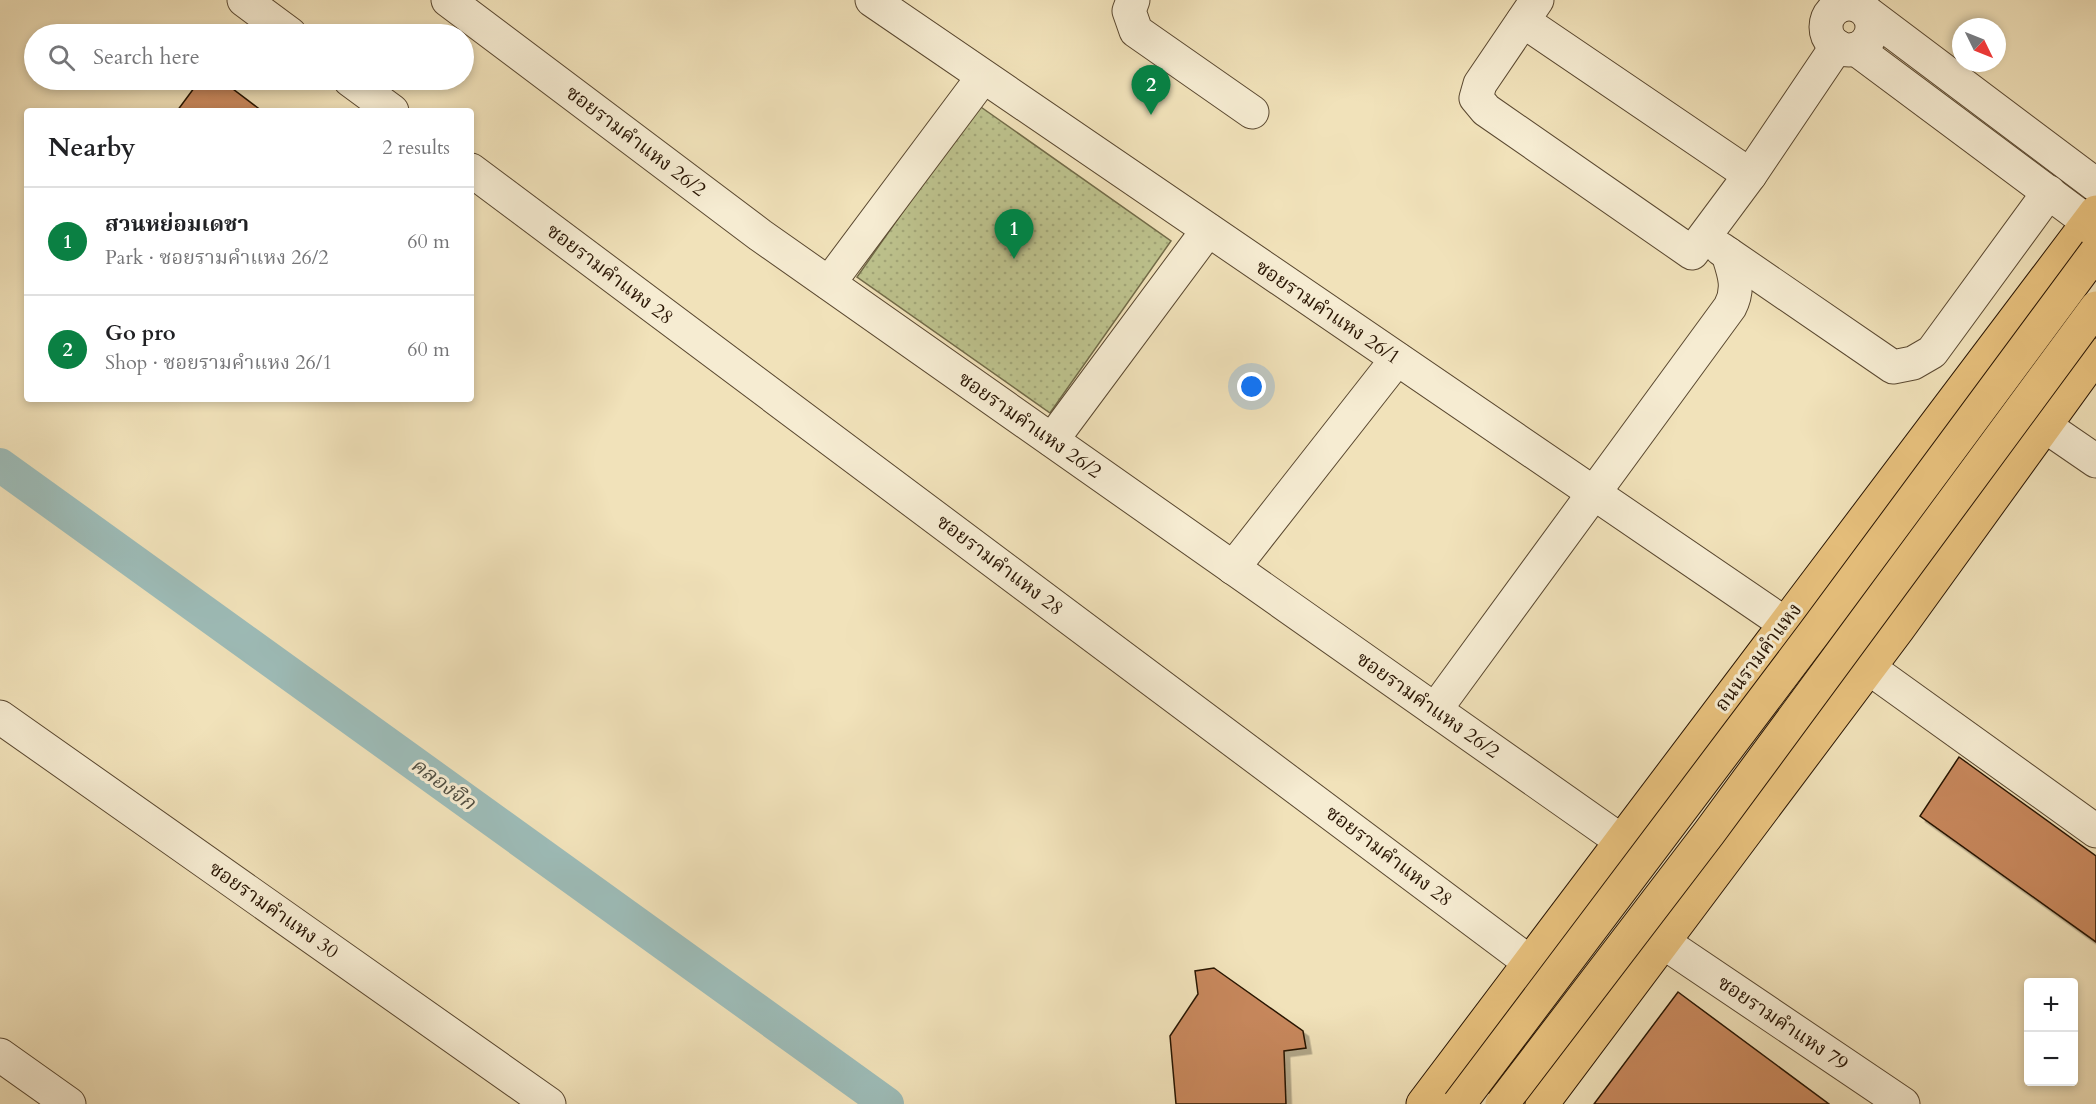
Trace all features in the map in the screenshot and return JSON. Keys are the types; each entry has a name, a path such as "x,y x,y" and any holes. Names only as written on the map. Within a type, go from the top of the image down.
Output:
{"main road":[{"name":"ถนนรามคำแหง","path":"1423,1104 1528,961 2041,286 2093,228"},
{"name":"ถนนรามคำแหง","path":"1460,1104 1807,642 2093,228"},
{"path":"2041,286 2096,323"},
{"path":"1502,1104 1709,833 2096,308"},
{"path":"1542,1104 1869,668 2096,355"}],"street":[{"path":"244,0 276,24"},
{"name":"ซอยรามคำแหง 26/2","path":"448,0 760,235 1620,840"},
{"name":"ซอยรามคำแหง 26/1","path":"872,0 1784,623"},
{"path":"1133,0 1129,11 1136,31 1252,112"},
{"path":"1750,175 1530,11 1480,84 1476,98 1486,110 1686,252 1692,253 1716,246 1750,175 1846,48 1870,38 1872,30 1864,7"},
{"path":"1864,7 2096,185"},
{"path":"1846,48 2049,192 2093,228"},
{"path":"829,283 983,77"},
{"path":"364,90 388,108"},
{"name":"ซอยรามคำแหง 28","path":"474,172 1528,961"},
{"path":"1716,246 1893,367 1913,363 1932,352 2049,192"},
{"path":"1052,440 1208,230"},
{"path":"1435,710 1730,307 1736,295 1736,283 1716,246"},
{"path":"1233,568 1397,359"},
{"path":"2045,426 2096,461"},
{"path":"1869,668 2096,831"},
{"name":"ซอยรามคำแหง 30","path":"0,717 549,1104"},
{"name":"ซอยรามคำแหง 79","path":"1663,942 1904,1104"},
{"path":"0,1054 69,1104"}],"green space":[{"path":"978,105 1171,241 1050,413 857,277"}],"building":[{"path":"193,90 234,90 258,108 179,108"},
{"path":"1959,757 2096,856 2096,942 1920,816"},
{"path":"1214,968 1303,1031 1306,1048 1284,1051 1286,1104 1176,1104 1170,1036 1198,994 1195,971"},
{"path":"1678,992 1829,1104 1594,1104"}],"waterway":[{"name":"คลองจิก","path":"0,465 887,1104"}],"place":[{"name":"Go pro","path":"1151,115"},
{"name":"สวนหย่อมเดชา","path":"1014,259"}]}
